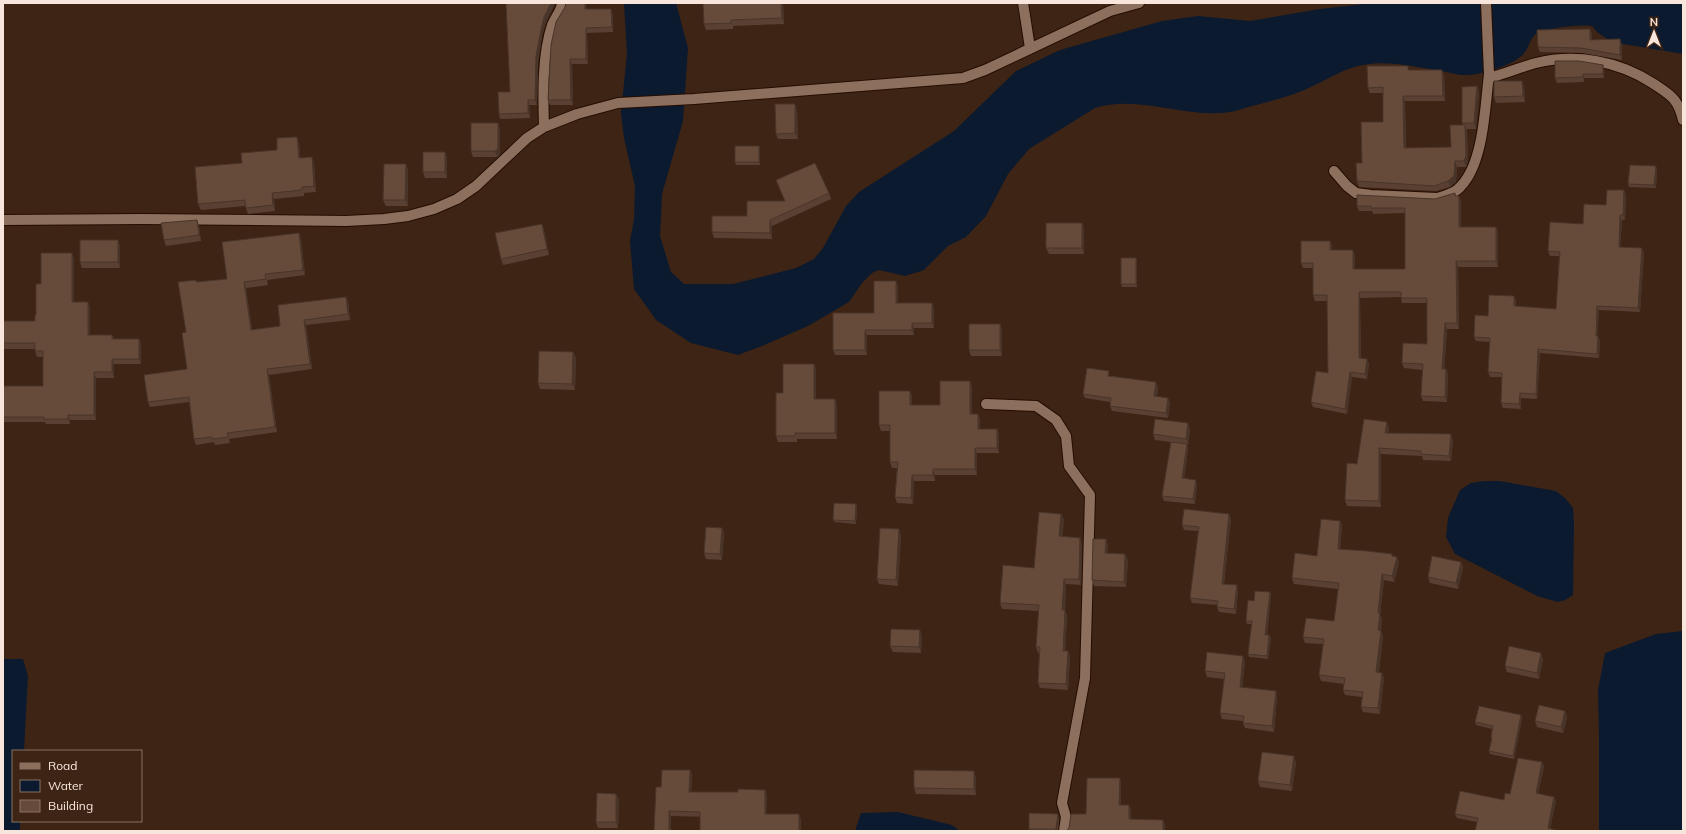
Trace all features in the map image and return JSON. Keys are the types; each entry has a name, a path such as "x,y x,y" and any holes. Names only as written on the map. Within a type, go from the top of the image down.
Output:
{"street":[{"path":"544,127 543,99 547,47 552,25 561,9 562,3"},
{"path":"1023,3 1030,48"},
{"path":"3,220 165,219 346,221 408,216 434,209 463,195 476,186 527,138 544,127 577,114 618,103 694,99 963,78 985,70 1110,11 1139,3"},
{"path":"1334,171 1347,186 1356,193 1437,198 1445,196 1460,188 1469,176 1476,162 1484,116 1489,73 1486,3"},
{"path":"1489,73 1492,77 1537,63 1566,58 1616,64 1645,78 1668,93 1680,106 1683,120"},
{"path":"986,404 1036,406 1056,420 1066,436 1069,466 1090,495 1085,678 1062,803 1066,817 1064,831"}],"water":[{"path":"624,3 676,3 688,48 683,121 662,194 660,236 671,272 684,284 733,284 796,268 814,259 823,248 846,206 859,192 954,131 1016,71 1060,50 1162,21 1198,16 1250,21 1320,9 1373,3 1683,3 1683,54 1611,42 1597,32 1592,26 1572,26 1555,28 1536,34 1525,52 1515,61 1499,68 1474,75 1461,75 1382,63 1350,68 1292,95 1230,112 1196,112 1128,104 1112,104 1095,108 1029,149 1008,174 986,216 966,237 948,246 924,270 905,276 879,270 872,273 862,283 849,302 808,326 738,355 691,343 656,320 634,289 630,241 634,219 635,186 624,138 621,113 627,53"},
{"path":"1500,481 1556,491 1566,499 1573,508 1573,595 1558,602 1537,596 1455,554 1446,537 1448,518 1460,490 1471,483"},
{"path":"1683,631 1683,831 1599,831 1598,690 1605,653 1656,634"},
{"path":"3,659 23,659 28,676 24,750 12,750 12,822 20,822 20,831 3,831"},
{"path":"898,812 952,825 960,831 855,831 861,813"}],"building":[{"path":"506,3 551,3 544,17 541,30 536,56 535,100 528,100 528,113 499,114 498,92 510,92"},
{"path":"566,3 585,3 585,9 611,9 612,27 586,28 586,59 570,59 571,100 548,100 551,45 556,22"},
{"path":"703,3 781,3 782,18 731,20 731,23 704,24"},
{"path":"1590,29 1590,40 1620,39 1620,55 1581,48 1538,47 1537,30"},
{"path":"1555,61 1579,61 1603,65 1603,74 1583,74 1583,77 1555,78"},
{"path":"1367,66 1408,66 1408,70 1442,70 1443,96 1403,96 1404,148 1451,147 1450,125 1465,125 1466,156 1464,161 1455,161 1454,176 1448,181 1434,186 1357,181 1356,163 1362,163 1361,122 1383,122 1383,87 1368,88"},
{"path":"1494,81 1522,81 1523,96 1494,97"},
{"path":"1477,86 1474,123 1462,123 1462,87"},
{"path":"775,104 795,104 795,133 776,134"},
{"path":"471,123 498,123 498,149 495,151 471,151"},
{"path":"297,137 299,158 312,157 314,186 302,187 302,190 272,193 273,205 246,208 245,200 198,204 195,167 242,163 241,153 277,150 277,138"},
{"path":"735,146 759,146 759,162 735,162"},
{"path":"423,152 445,152 445,172 423,172"},
{"path":"815,163 829,193 770,220 770,233 712,232 712,216 747,216 747,201 785,201 776,180"},
{"path":"384,164 406,164 405,200 383,200"},
{"path":"1630,165 1656,166 1654,185 1628,184"},
{"path":"1607,190 1624,190 1623,215 1620,215 1619,247 1642,248 1638,308 1597,306 1597,354 1538,349 1536,394 1520,393 1519,404 1501,403 1502,373 1488,372 1490,338 1474,337 1475,315 1488,316 1489,295 1514,296 1514,306 1556,309 1560,252 1548,251 1550,222 1583,224 1584,204 1606,205"},
{"path":"1455,193 1455,196 1459,196 1459,227 1496,227 1496,261 1456,261 1457,323 1445,323 1442,369 1446,369 1445,397 1421,396 1423,364 1402,363 1403,343 1427,344 1427,298 1401,298 1401,292 1359,292 1359,358 1367,359 1365,374 1350,372 1345,409 1311,402 1316,371 1328,373 1327,295 1313,295 1313,263 1301,263 1301,241 1330,241 1330,250 1353,250 1353,269 1405,269 1405,208 1371,208 1371,206 1357,206 1357,195 1435,199"},
{"path":"197,220 199,235 164,240 161,223"},
{"path":"1046,223 1082,223 1082,248 1046,248"},
{"path":"542,224 547,249 501,259 495,233"},
{"path":"299,233 303,270 265,274 266,279 244,282 251,330 280,326 278,305 346,297 348,314 304,320 310,364 267,369 275,427 227,433 228,437 194,439 189,397 148,402 144,375 187,369 182,333 186,332 178,282 227,279 222,242"},
{"path":"80,240 118,240 118,262 80,262"},
{"path":"41,253 72,253 72,302 88,302 88,335 112,335 112,339 139,339 139,359 112,359 112,372 94,372 94,415 68,415 68,419 44,419 44,417 3,417 3,386 43,386 43,351 35,351 35,343 3,343 3,321 35,321 36,284 41,284"},
{"path":"1121,258 1136,258 1136,284 1121,284"},
{"path":"874,281 896,281 896,303 932,303 932,323 912,323 912,330 865,330 865,350 833,350 833,313 874,313"},
{"path":"969,324 1000,324 1000,350 969,350"},
{"path":"539,351 573,352 572,384 538,383"},
{"path":"783,364 814,364 814,399 835,399 835,433 795,433 795,436 776,436 776,393 783,393"},
{"path":"1087,368 1109,371 1108,376 1156,382 1154,396 1168,398 1166,413 1110,406 1111,398 1083,394"},
{"path":"940,381 970,381 970,414 978,414 978,429 997,429 997,448 975,448 975,469 933,469 933,475 912,475 911,498 895,497 898,462 890,462 890,425 879,425 879,391 910,391 910,405 940,405"},
{"path":"1155,419 1188,423 1186,439 1153,434"},
{"path":"1364,419 1387,422 1385,433 1451,434 1449,456 1421,454 1421,451 1379,448 1379,501 1345,500 1347,463 1357,464"},
{"path":"1171,442 1187,444 1182,478 1196,480 1193,499 1162,496"},
{"path":"834,503 856,504 855,521 833,520"},
{"path":"1184,509 1229,514 1222,584 1237,585 1234,609 1217,607 1218,601 1190,598 1199,527 1182,525"},
{"path":"1039,512 1061,514 1059,536 1080,538 1079,579 1064,579 1062,610 1065,610 1063,651 1068,651 1066,684 1038,683 1040,647 1036,647 1039,605 1000,603 1003,565 1034,568"},
{"path":"1321,519 1340,521 1338,549 1392,554 1392,556 1397,557 1392,576 1382,574 1378,613 1380,613 1378,630 1381,631 1376,672 1382,673 1378,708 1361,707 1363,692 1343,690 1345,678 1319,675 1324,639 1303,637 1306,618 1334,621 1339,583 1292,578 1295,553 1317,556"},
{"path":"706,527 722,528 720,554 704,553"},
{"path":"880,528 899,529 896,580 877,579"},
{"path":"1093,539 1106,539 1105,553 1125,554 1124,582 1092,580"},
{"path":"1432,556 1461,562 1456,583 1428,577"},
{"path":"1255,591 1270,592 1265,635 1269,635 1267,656 1248,654 1252,621 1246,621 1248,600 1254,601"},
{"path":"891,629 920,630 919,647 890,646"},
{"path":"1509,646 1541,653 1537,673 1505,666"},
{"path":"1207,652 1243,656 1240,687 1276,691 1272,726 1243,723 1244,716 1220,713 1225,673 1205,671"},
{"path":"1539,705 1565,711 1561,727 1535,721"},
{"path":"1479,706 1521,715 1513,756 1489,751 1493,726 1475,722"},
{"path":"1262,752 1294,756 1290,785 1258,781"},
{"path":"1518,758 1542,762 1536,793 1554,797 1548,828 1556,831 1475,831 1478,818 1455,814 1460,791 1504,800 1505,793 1510,794"},
{"path":"662,770 690,770 689,792 738,792 738,789 765,790 765,814 799,814 799,831 700,831 700,812 669,811 669,831 654,831 656,787 661,787"},
{"path":"914,770 974,771 974,789 914,788"},
{"path":"1087,778 1120,778 1119,805 1129,805 1129,819 1163,820 1163,831 1066,831 1069,828 1071,814 1086,814"},
{"path":"597,793 616,794 616,822 596,822"},
{"path":"1029,813 1058,814 1056,828 1058,831 1056,831 1056,829 1029,829"}]}
